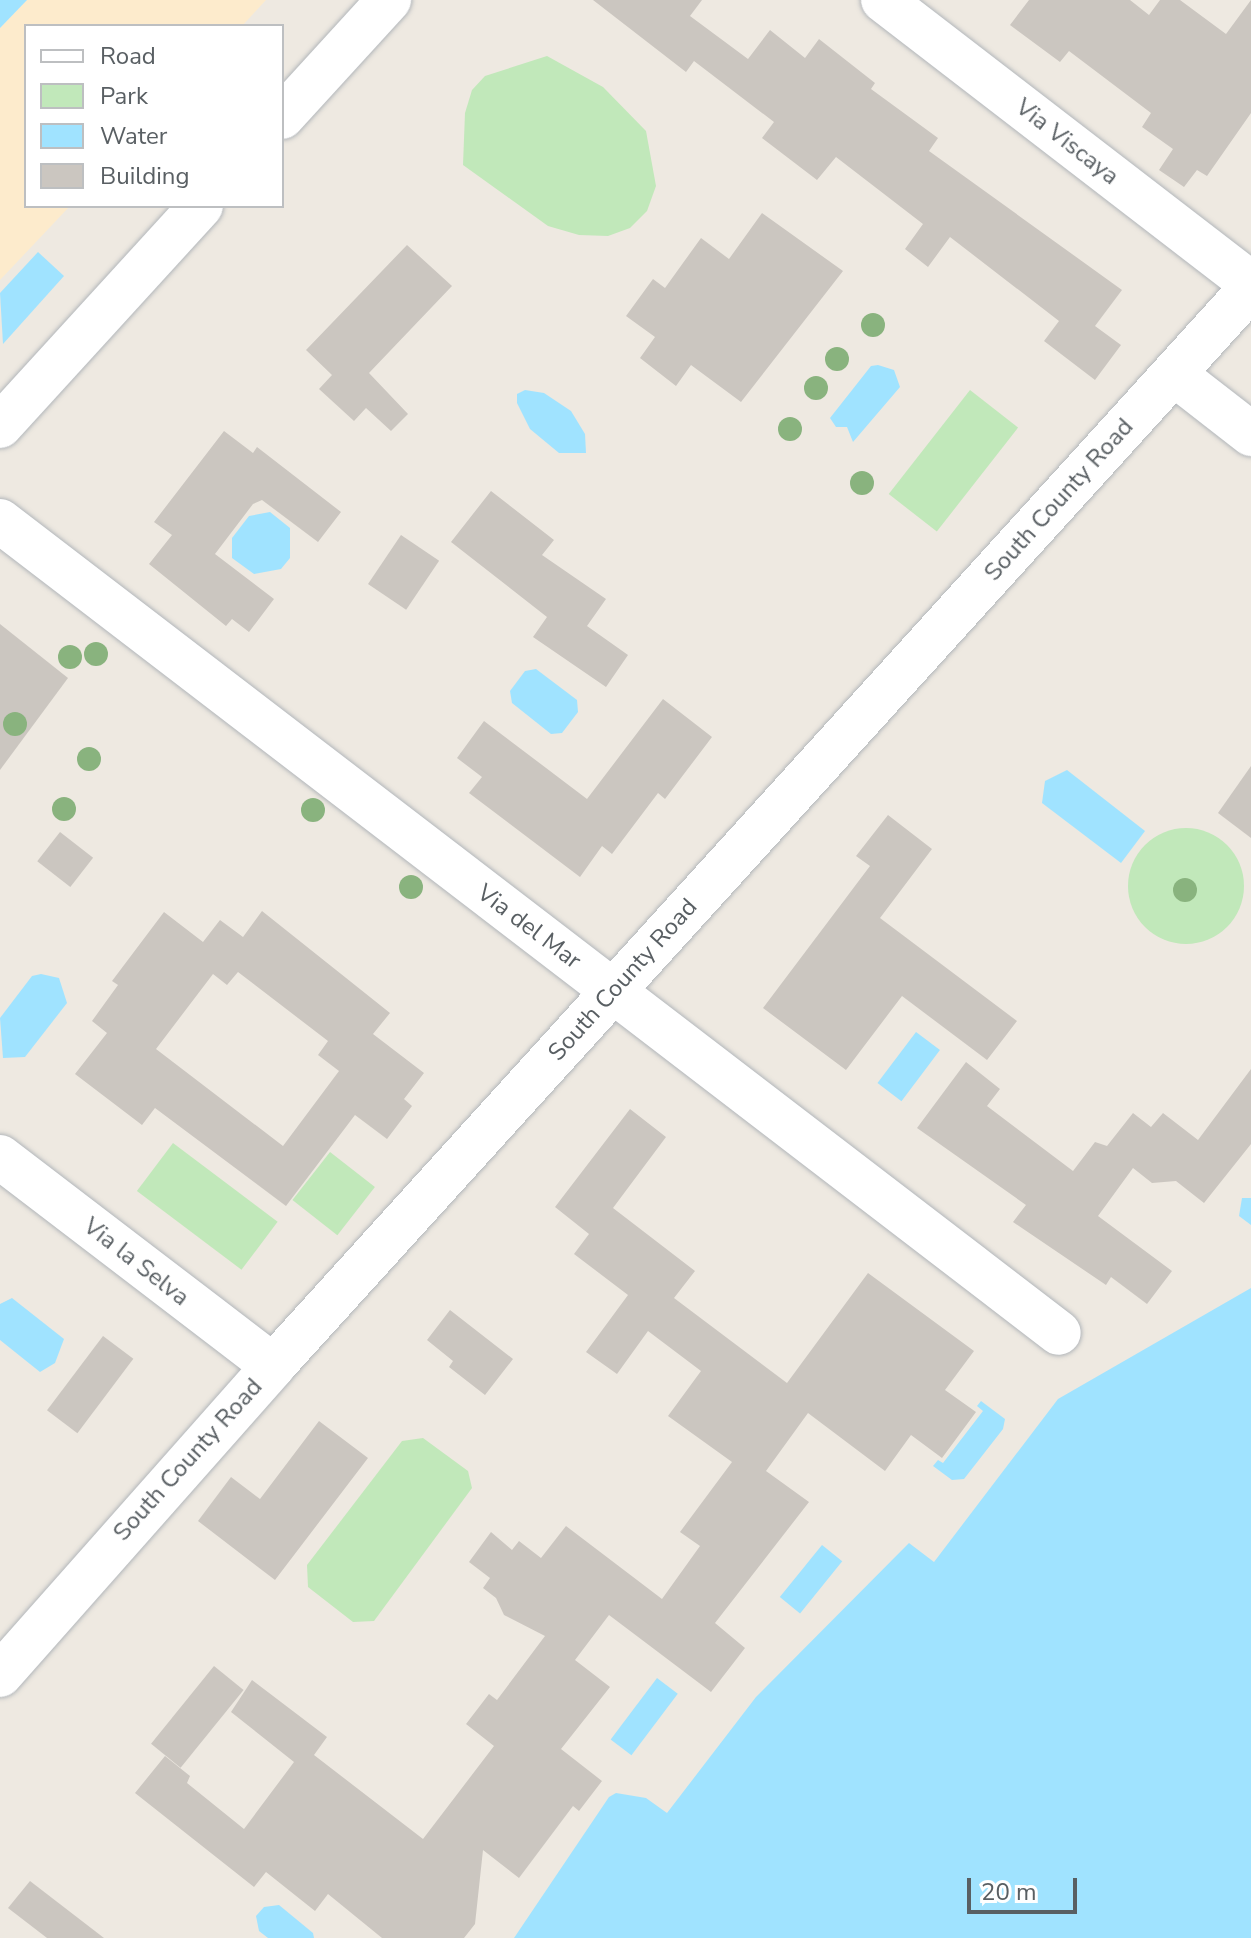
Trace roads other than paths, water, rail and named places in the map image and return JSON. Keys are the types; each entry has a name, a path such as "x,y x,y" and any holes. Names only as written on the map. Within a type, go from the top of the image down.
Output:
{"street":[{"path":"284,115 389,0"},
{"name":"Via Viscaya","path":"883,0 1251,286"},
{"path":"0,426 199,208"},
{"name":"South County Road","path":"0,1675 273,1366 1251,286"},
{"path":"1174,374 1251,434"},
{"name":"Via del Mar","path":"0,521 1059,1333"},
{"name":"Via la Selva","path":"0,1157 273,1366"}],"water":[{"path":"0,0 27,0 0,28"},
{"path":"38,252 64,276 3,344 0,293"},
{"path":"871,366 894,370 900,387 853,442 847,427 836,427 830,418"},
{"path":"525,390 544,393 571,411 585,434 586,453 559,453 530,429 517,403 517,394"},
{"path":"270,512 290,528 290,558 281,569 254,574 232,558 232,538 249,516"},
{"path":"536,669 577,700 578,712 562,733 551,734 512,703 510,691 525,671"},
{"path":"1067,770 1145,831 1121,863 1042,803 1045,781"},
{"path":"41,974 59,978 67,1003 25,1057 3,1058 0,1018 32,976"},
{"path":"916,1032 940,1050 901,1101 877,1083"},
{"path":"1242,1198 1251,1198 1251,1225 1239,1216"},
{"path":"1251,1288 1251,1938 514,1938 609,1797 616,1793 646,1798 667,1813 756,1697 909,1543 934,1562 1058,1399"},
{"path":"12,1298 64,1339 55,1363 40,1372 0,1340 0,1304"},
{"path":"981,1401 1005,1419 1003,1429 964,1479 952,1480 933,1466 938,1460 943,1463 983,1411 977,1406"},
{"path":"822,1545 842,1561 800,1613 780,1597"},
{"path":"657,1678 678,1694 631,1755 611,1739"},
{"path":"279,1905 313,1933 314,1938 268,1938 259,1931 256,1916 264,1907"}]}
